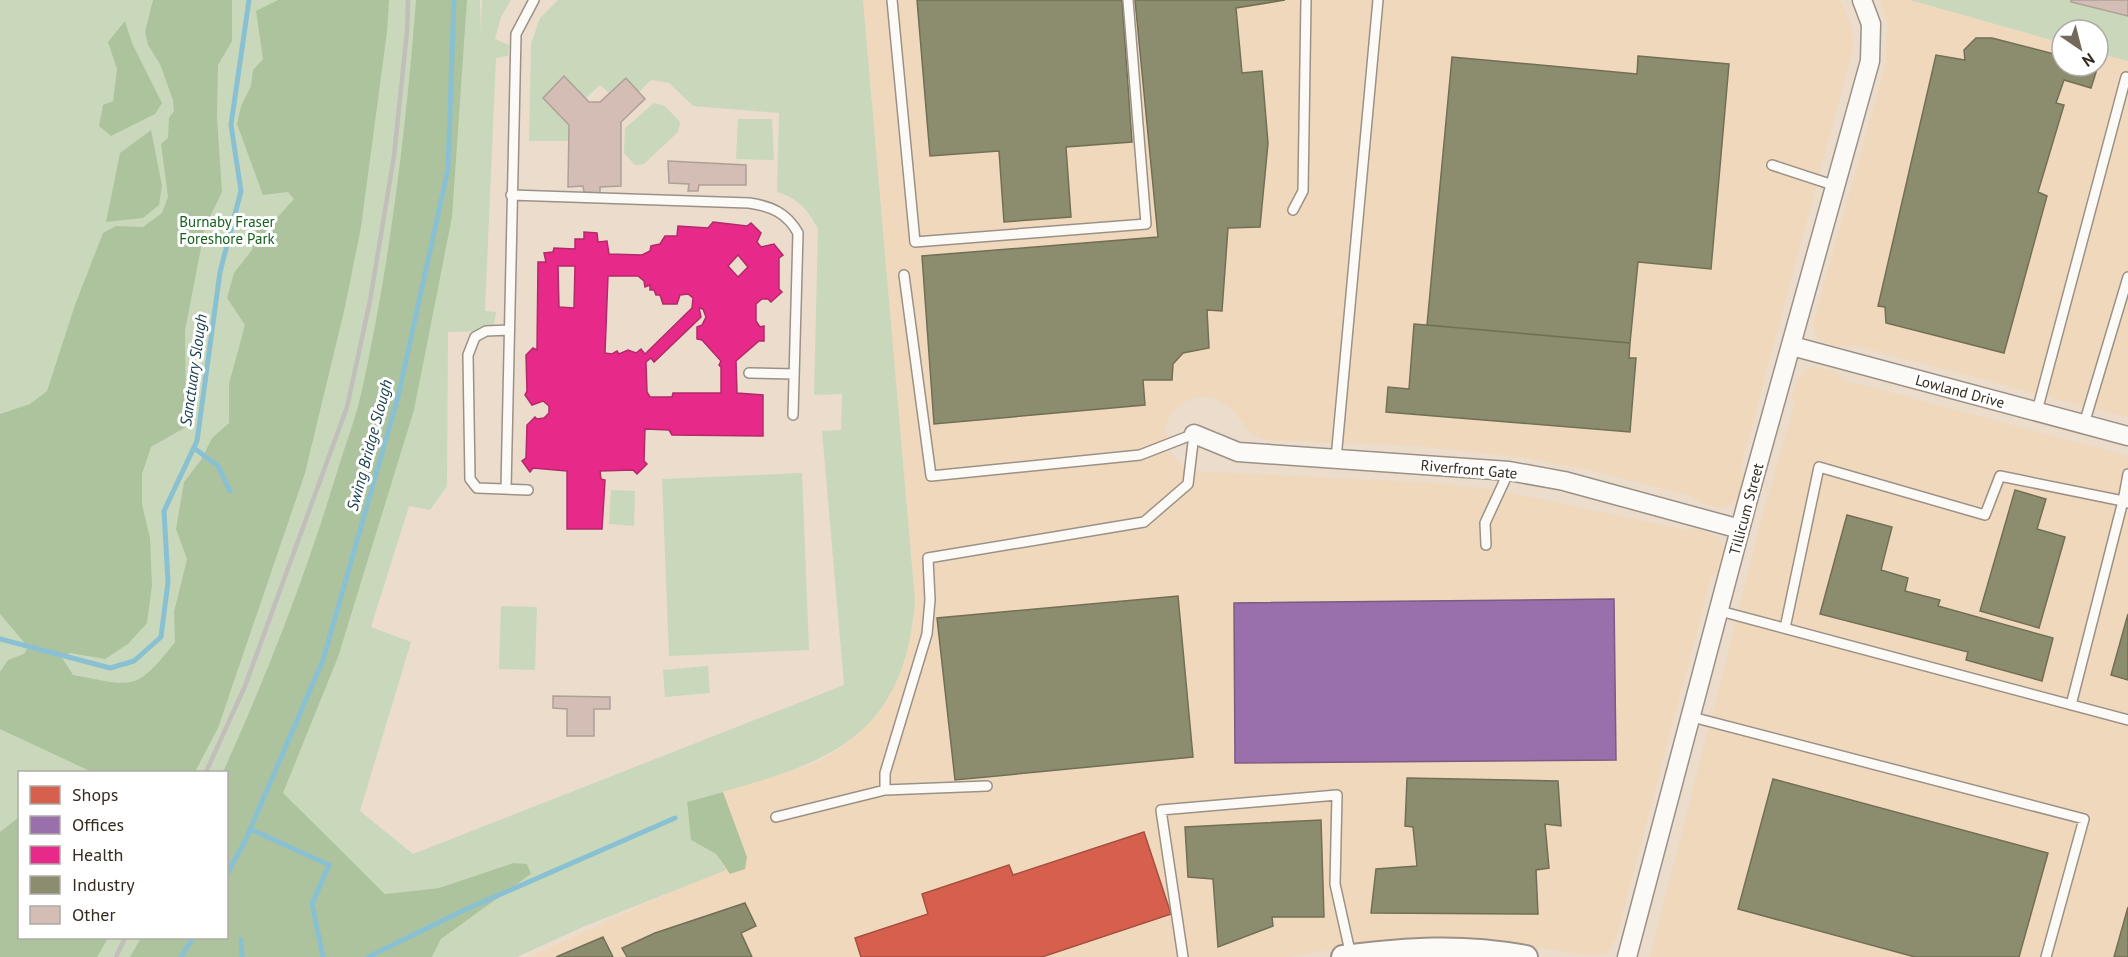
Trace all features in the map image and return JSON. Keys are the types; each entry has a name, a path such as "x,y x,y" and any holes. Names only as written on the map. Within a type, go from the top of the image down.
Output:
{"street":[{"name":"Tillicum Street","path":"1627,957 1740,529 1870,61 1871,24 1862,0"},
{"name":"Lowland Drive","path":"1792,346 2128,436"},
{"name":"Riverfront Gate","path":"1194,434 1238,452 1509,471 1564,481 1740,529"},
{"path":"1347,956 1417,948 1491,951 1526,957"}],"lane":[{"path":"506,489 516,34 534,0"},
{"path":"892,0 915,242 1146,224 1128,0"},
{"path":"1293,210 1303,192 1306,0"},
{"path":"1336,459 1378,0"},
{"path":"2037,411 2126,77"},
{"path":"1772,165 1836,186"},
{"path":"511,195 749,202 766,205 791,220 798,233 793,415"},
{"path":"885,790 885,773 927,634 930,600 928,558 1144,522 1188,484 1194,434 1140,455 931,476 904,275"},
{"path":"2084,424 2128,277"},
{"path":"509,330 486,331 475,337 468,355 470,479 477,488 528,490"},
{"path":"749,373 794,374"},
{"path":"1785,628 1819,467 1985,515 2000,476 2126,502"},
{"path":"1486,545 1485,523 1509,471"},
{"path":"2071,705 2126,502 2128,474"},
{"path":"1720,610 2128,720"},
{"path":"1692,717 2084,819 2046,957"},
{"path":"776,817 885,790 987,786"},
{"path":"1183,957 1161,810 1337,795 1335,884 1347,956"}],"shaded area":[{"path":"863,0 1840,0 1852,27 1853,49 1741,467 1744,478 1739,496 1731,505 1721,509 1702,503 1691,496 1587,469 1518,457 1418,446 1266,440 1252,434 1231,409 1212,397 1196,397 1180,404 1171,414 1166,426 1168,449 1177,461 1192,471 1434,483 1494,489 1685,530 1695,528 1718,537 1723,544 1724,554 1719,569 1711,578 1616,939 1607,953 1593,956 1502,942 1422,939 1384,941 1288,957 530,957 747,857 723,792 816,763 840,749 913,628 915,601"},
{"path":"1880,0 1910,0 2050,40 2050,78 2110,78 2110,56 2128,61 2128,418 1853,345 1841,347 1825,343 1816,336 1813,323 1886,63 1887,23"},
{"path":"1812,367 1835,371 1844,380 2128,456 2128,957 1650,957 1765,506 1794,406 1792,397 1797,378"}],"green space":[{"name":"Burnaby Fraser Foreshore Park","path":"0,0 480,0 481,33 482,0 511,0 501,17 495,39 509,45 508,56 496,58 485,311 496,312 493,331 448,332 447,486 430,510 409,506 371,627 411,642 360,811 413,854 844,685 822,431 841,430 842,394 814,395 818,229 802,206 777,192 779,113 693,106 669,83 651,80 639,92 626,78 609,93 600,85 586,98 564,77 543,98 569,125 569,141 529,141 531,44 540,18 558,0 863,0 915,601 907,652 892,691 870,722 843,745 810,763 773,777 687,802 691,840 716,854 726,870 585,926 517,957 432,957 441,939 531,874 512,863 439,888 385,894 287,798 363,957 0,957"},
{"path":"153,0 232,0 232,41 218,65 217,117 222,192 205,227 185,331 186,427 151,447 142,474 142,504 150,538 152,585 147,623 128,644 105,659 70,653 61,656 73,675 121,683 141,678 162,659 175,642 174,612 187,559 176,529 184,482 201,460 212,438 229,423 229,384 245,325 227,298 234,273 252,250 256,228 276,219 294,199 288,192 263,195 237,124 241,106 251,86 253,70 263,59 256,11 278,0 389,0 387,32 361,227 345,307 305,473 218,728 196,771 90,771 0,729 0,672 8,660 24,654 28,647 0,614 0,414 30,404 47,391 75,305 103,233 116,226 143,227 162,213 168,197 161,144 168,138 169,118 174,111 173,100 160,64 148,45 145,32"},
{"path":"416,0 467,0 452,217 414,410 338,657 283,793 385,894 439,888 513,863 527,864 531,874 441,939 432,957 130,957 140,939 228,939 228,771 223,771 255,699 299,587 360,400 389,245"},
{"path":"1910,0 2128,0 2128,61 2110,56 2110,18 2050,18 2050,40"},
{"path":"125,21 132,43 162,103 155,114 111,136 99,126 103,105 113,101 117,69 108,42"},
{"path":"654,103 665,106 680,122 678,132 644,164 635,165 624,153 625,128"},
{"path":"738,119 772,119 774,160 736,159"},
{"path":"151,130 162,186 159,205 143,218 106,222 120,153"},
{"path":"802,473 809,650 669,656 662,479"},
{"path":"611,490 635,491 634,526 609,524"},
{"path":"501,606 537,607 535,670 499,669"},
{"path":"708,666 710,693 665,697 663,670"},
{"path":"723,792 747,857 745,869 730,874 716,854 691,840 687,802"},
{"path":"18,818 18,939 107,939 97,957 0,957 0,832"}],"building: Shops":[{"path":"1144,832 1171,914 1042,957 861,957 855,938 928,914 922,894 1009,865 1013,875"}],"building: Offices":[{"path":"1614,599 1616,760 1235,763 1234,603"}],"building: Health":[{"path":"713,222 747,226 751,223 761,233 757,242 761,247 774,244 783,255 779,258 779,289 782,292 771,302 768,299 762,299 756,304 756,321 760,327 764,326 764,341 759,341 736,361 737,393 763,395 763,436 672,435 669,430 645,429 644,461 647,464 637,474 633,470 600,471 601,479 605,480 602,529 567,529 567,471 533,468 530,472 522,461 526,458 527,425 535,417 544,418 549,413 549,406 543,401 532,405 525,395 527,391 526,355 533,348 537,350 538,262 546,262 544,253 553,252 554,248 575,249 575,239 584,239 584,232 597,233 598,242 607,241 609,254 642,255 650,251 651,246 660,244 665,236 677,236 678,226 708,228","holes":["738,255 748,267 738,277 728,266","558,266 575,266 574,308 559,307","608,276 638,276 644,281 645,287 650,285 650,290 660,295 663,304 677,304 680,295 688,294 693,298 692,308 645,354 641,349 636,353 628,350 619,354 617,351 612,354 605,353","699,308 703,309 706,317 702,325 697,327 697,339 702,340 721,361 719,365 721,367 721,393 673,393 672,397 650,397 647,392 646,362 651,358 654,362 701,317"]}],"building: Industry":[{"path":"917,0 1122,0 1132,142 1066,147 1071,217 1004,222 999,151 930,156"},
{"path":"1135,0 1285,0 1236,8 1242,73 1262,71 1268,143 1260,227 1228,228 1222,311 1207,310 1209,348 1183,353 1173,364 1172,380 1143,380 1145,405 934,424 922,256 1158,237"},
{"path":"1976,38 1992,38 2050,53 2050,78 2094,78 2091,88 2064,80 2056,103 2064,105 2038,192 2047,196 2004,353 1886,323 1885,307 1878,306 1936,55 1965,60 1964,50"},
{"path":"1638,56 1729,64 1711,269 1638,262 1630,343 1427,325 1452,57 1637,74"},
{"path":"1414,324 1630,343 1629,358 1636,358 1630,432 1386,412 1388,387 1409,389"},
{"path":"2015,490 2046,499 2037,529 2065,537 2039,628 1980,611"},
{"path":"1847,515 1892,527 1881,570 1908,578 1905,591 1940,600 1938,606 2053,638 2042,681 1966,660 1968,652 1820,614"},
{"path":"1178,596 1193,757 955,780 937,618"},
{"path":"2128,614 2128,680 2111,675"},
{"path":"1407,778 1558,781 1561,826 1545,824 1549,868 1536,870 1538,914 1371,913 1376,869 1417,866 1413,827 1405,826"},
{"path":"1773,779 2048,853 2019,957 1915,957 1738,909"},
{"path":"1321,820 1324,917 1272,917 1273,926 1218,947 1213,879 1188,877 1185,827"},
{"path":"745,903 756,926 741,933 752,957 627,957 622,948 655,933"},
{"path":"2128,907 2128,957 2114,957"},
{"path":"603,937 613,957 556,957"}],"building: Other":[{"path":"2071,0 2128,0 2128,16 2071,2"},
{"path":"564,76 589,102 600,102 626,78 645,99 621,122 621,186 600,187 600,193 584,192 583,186 568,187 569,125 543,98"},
{"path":"668,161 746,165 746,185 699,185 698,191 688,191 689,184 669,183"},
{"path":"553,696 610,697 610,709 594,709 594,736 567,736 567,709 553,708"}],"waterway":[{"name":"Sanctuary Slough","path":"0,639 110,668 134,661 161,637 168,582 164,511 197,441 220,272 241,191 231,125 249,0"},
{"name":"Swing Bridge Slough","path":"228,872 246,839 323,660 398,397 448,169 454,0"},
{"path":"194,448 218,466 230,491"},
{"path":"368,957 460,912 675,818"},
{"path":"250,829 329,865 312,904 323,957"},
{"name":"Swing Bridge Slough","path":"181,957 192,939"},
{"path":"241,940 242,957"}],"railway":[{"path":"206,771 245,686 347,407 370,301 394,156 408,0"},
{"path":"116,957 125,939"}]}
